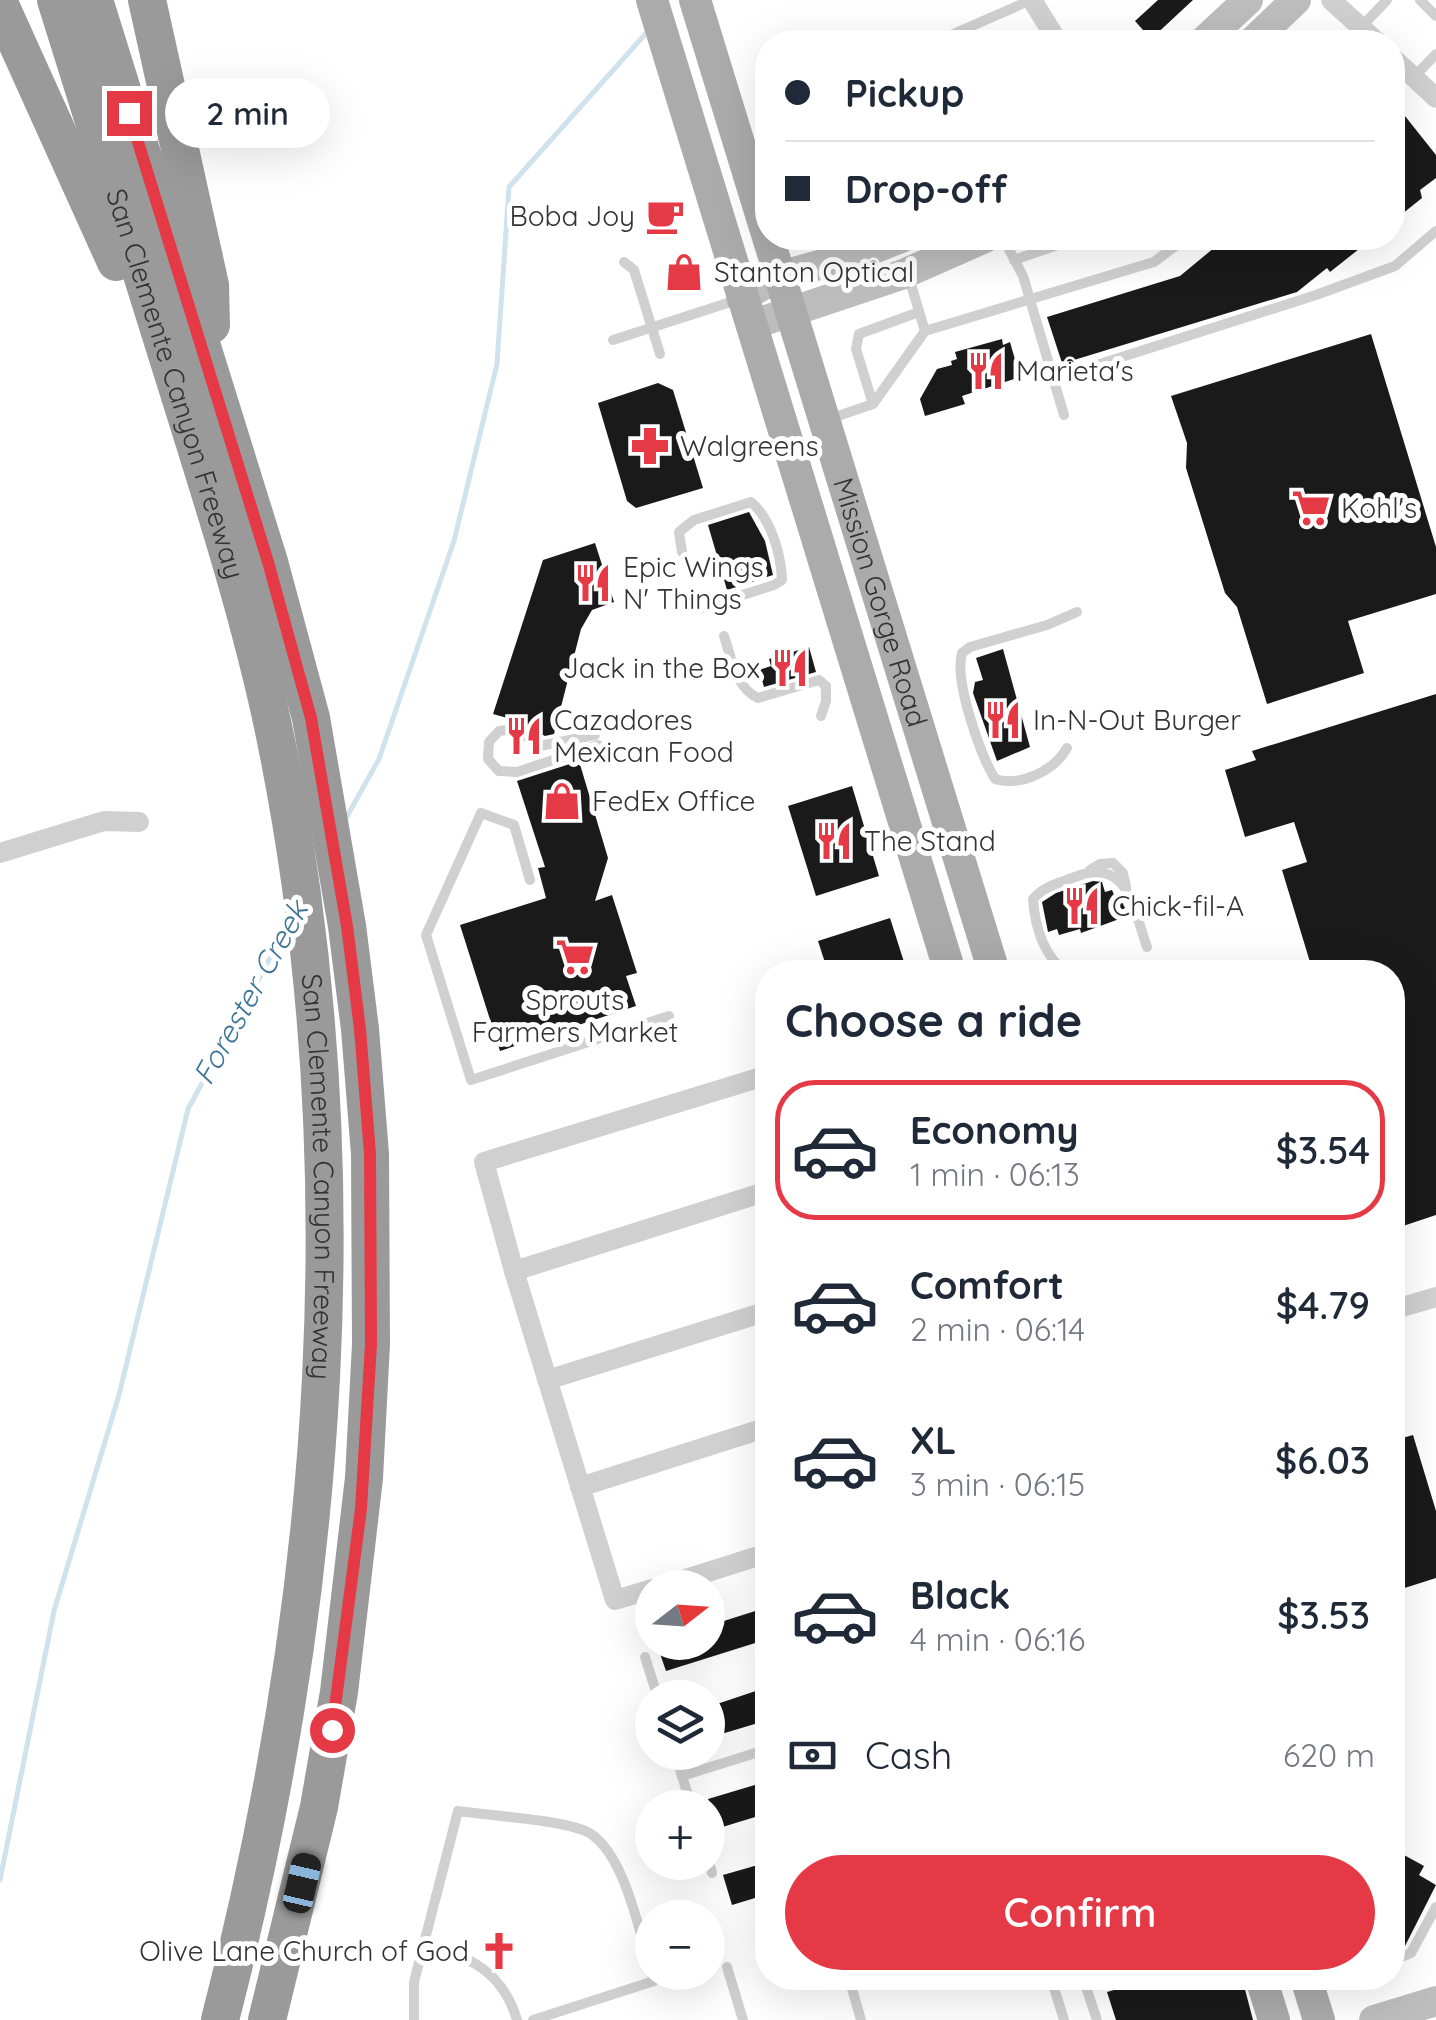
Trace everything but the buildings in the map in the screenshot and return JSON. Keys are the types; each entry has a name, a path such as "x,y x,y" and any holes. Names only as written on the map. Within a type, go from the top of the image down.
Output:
{"highway":[{"name":"San Clemente Canyon Freeway","path":"54,0 236,576 292,825 311,956 324,1102 322,1384 299,1633 258,1863 220,2020"},
{"name":"San Clemente Canyon Freeway","path":"94,0 212,378 311,718 347,926 360,1029 370,1173 371,1344 364,1478 339,1692 319,1806 270,2020"},
{"path":"147,0 210,285 212,378"},
{"path":"0,5 186,416"}],"main road":[{"name":"Mission Gorge Road","path":"652,0 746,312 942,877 987,960"},
{"name":"Mission Gorge Road","path":"695,0 755,181"},
{"path":"1217,30 1248,0"},
{"path":"1265,30 1296,0"},
{"name":"Mission Gorge Road","path":"772,250 824,420 942,877 949,960"},
{"path":"746,312 779,276 842,250"},
{"path":"746,312 790,312 907,272 957,250"},
{"path":"1265,1990 1274,2020"},
{"path":"1310,1990 1320,2020"},
{"path":"1374,2020 1436,2002"}],"street":[{"path":"1032,0 1051,30"},
{"path":"1331,0 1362,30"},
{"path":"1405,70 1436,98"},
{"path":"0,854 104,821 140,822"},
{"path":"635,1594 615,1600 484,1162 755,1078"},
{"path":"514,1271 755,1195"},
{"path":"1405,1306 1436,1297"},
{"path":"547,1380 755,1315"},
{"path":"580,1487 755,1431"},
{"path":"713,1570 755,1557"}],"lane":[{"path":"963,30 1032,0"},
{"path":"1360,28 1387,0"},
{"path":"1420,0 1436,16"},
{"path":"1414,77 1436,54"},
{"path":"1053,379 1396,266 1436,232"},
{"path":"1009,250 1030,299 1064,415"},
{"path":"1014,260 1043,250"},
{"path":"824,420 873,404 925,331 1154,262 1170,250"},
{"path":"624,262 634,270 660,354"},
{"path":"907,272 925,331"},
{"path":"613,340 652,328 746,312"},
{"path":"873,404 856,349 858,334 919,312"},
{"path":"682,552 680,532 694,520 752,502 764,513 781,566 782,580 774,585 698,609"},
{"path":"1068,748 1040,773 1008,783 995,779 965,696 959,663 962,653 970,648 1077,612"},
{"path":"724,636 738,680 747,693 758,698 819,680 826,686 821,716"},
{"path":"514,729 540,746 596,740 517,772 499,771 488,759 489,742 499,731 514,729"},
{"path":"530,880 514,825 481,813 426,935 470,1080 669,1016"},
{"path":"1051,960 1034,918 1033,899 1042,889 1100,864 1113,864 1123,873 1146,947"},
{"path":"682,1776 755,1753"},
{"path":"680,1770 686,1790"},
{"path":"414,2020 414,1982 458,1811 580,1829 592,1834 616,1860 654,1981 533,2020"},
{"path":"1405,1956 1412,1953 1436,1908"},
{"path":"423,1945 463,1955 488,1970 511,2002 516,2020"},
{"path":"727,1967 743,2020"},
{"path":"852,1990 862,2020"},
{"path":"1055,1990 1064,2020"},
{"path":"1086,1990 1097,2020"}],"waterway":[{"name":"Forester Creek","path":"345,820 379,759 454,541 497,364 509,187 648,31"},
{"name":"Forester Creek","path":"0,1880 54,1611 119,1395 188,1109 287,927"}],"place":[{"name":"Boba Joy","path":"665,216"},
{"name":"Stanton Optical","path":"684,272"},
{"name":"Marieta's","path":"986,371"},
{"name":"Walgreens","path":"650,446"},
{"name":"Kohl's","path":"1311,508"},
{"name":"Epic Wings N' Things","path":"593,583"},
{"name":"Jack in the Box","path":"790,668"},
{"name":"In-N-Out Burger","path":"1003,720"},
{"name":"Cazadores Mexican Food","path":"524,736"},
{"name":"FedEx Office","path":"562,801"},
{"name":"The Stand","path":"834,841"},
{"name":"Chick-fil-A","path":"1082,906"},
{"name":"Sprouts Farmers Market","path":"575,957"},
{"name":"Olive Lane Church of God","path":"499,1951"}],"route":[{"path":"129,113 268,562 311,718 347,926 360,1029 370,1154 371,1344 352,1600 332,1730"}]}
